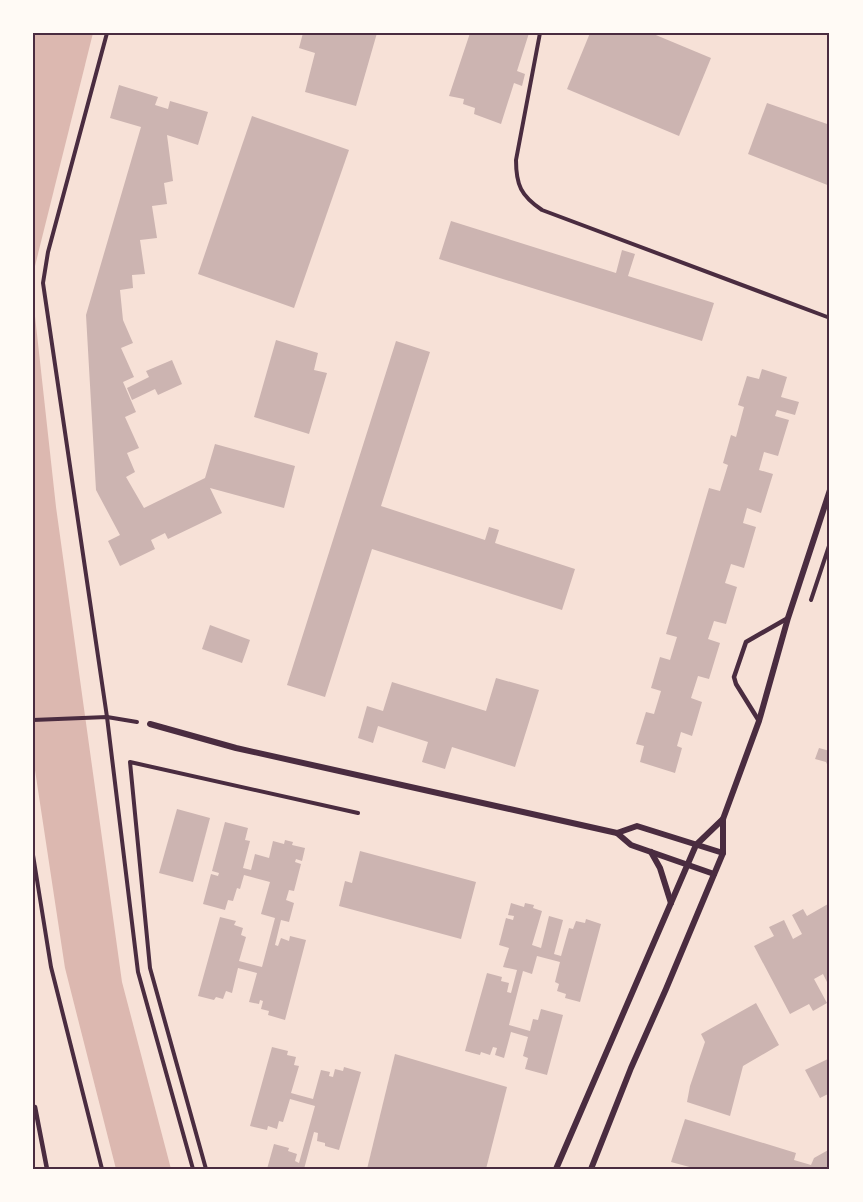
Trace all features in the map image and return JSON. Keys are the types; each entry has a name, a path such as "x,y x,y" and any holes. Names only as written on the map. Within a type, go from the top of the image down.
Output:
{"street":[{"path":"591,1169 631,1068 723,853 723,819 759,721 788,618 830,490"},
{"path":"150,724 236,748 616,833 631,845 714,874"},
{"path":"556,1169 696,845 723,819"},
{"path":"616,833 637,826 723,853"},
{"path":"651,852 660,868 671,903"}],"lane":[{"path":"759,721 735,684 738,666 746,642 788,618"},
{"path":"35,1107 47,1169"}],"path":[{"path":"107,33 48,252 42,283 107,717 138,972 193,1169"},
{"path":"540,33 516,160 516,175 520,189 529,202 542,210 830,318"},
{"path":"33,720 107,717 150,724"},
{"path":"206,1169 150,968 130,762 358,813"},
{"path":"33,855 51,967 102,1169"}],"shaded area":[{"path":"33,33 93,33 33,274"},
{"path":"33,298 56,507 122,982 171,1169 116,1169 65,968 33,757"}],"building":[{"path":"303,33 377,33 356,106 305,92 315,53 299,48"},
{"path":"470,33 529,33 517,71 525,74 522,86 514,83 501,124 474,114 475,108 463,104 464,99 449,96"},
{"path":"590,33 651,33 711,58 679,136 567,89"},
{"path":"119,85 158,97 155,105 168,109 170,101 208,112 198,145 167,135 173,181 164,183 167,204 152,206 157,238 140,240 145,274 132,275 133,288 120,290 123,320 133,343 121,348 134,377 123,382 136,412 125,417 139,448 127,453 135,472 126,477 144,508 205,478 215,444 295,466 284,508 210,488 222,513 168,539 165,533 151,540 155,549 120,566 108,541 120,535 96,490 86,315 141,127 110,118"},
{"path":"767,103 830,125 830,186 748,154"},
{"path":"252,116 349,150 294,308 198,274"},
{"path":"451,221 616,273 622,250 635,254 628,276 714,303 702,341 439,259"},
{"path":"276,340 318,353 314,370 327,373 309,434 254,417"},
{"path":"396,341 430,352 381,506 485,540 489,527 499,530 495,543 575,569 562,610 372,549 325,697 287,685"},
{"path":"172,360 182,384 158,395 155,389 132,400 127,388 149,377 146,371"},
{"path":"762,369 787,377 781,397 799,402 795,415 777,410 775,416 789,420 778,456 764,452 759,470 773,474 761,513 747,508 743,523 756,527 744,568 731,564 725,583 737,587 726,624 714,621 708,639 720,643 709,679 698,676 691,698 702,702 692,736 681,732 677,746 682,748 675,773 640,762 644,746 636,744 646,712 654,714 661,691 651,688 660,657 670,660 677,637 666,634 709,488 720,491 728,465 723,463 731,435 736,437 744,407 738,405 747,376 759,379"},
{"path":"210,625 250,640 242,663 202,649"},
{"path":"496,678 539,690 515,767 452,747 445,769 422,762 428,742 378,726 373,743 358,738 367,706 383,711 392,682 486,711"},
{"path":"819,748 830,751 830,771 826,762 815,759"},
{"path":"177,809 210,818 193,882 159,873"},
{"path":"225,822 248,828 245,840 250,841 243,868 251,870 255,854 269,858 273,841 284,844 285,840 293,842 292,845 305,848 302,861 296,859 295,862 301,864 294,891 289,890 286,900 294,903 289,922 281,920 275,945 278,946 281,938 289,941 290,936 306,940 285,1020 268,1015 269,1011 261,1009 263,1001 260,1000 259,1004 249,1002 257,973 238,968 232,993 226,991 223,999 216,997 214,1000 198,996 220,917 236,921 234,925 243,928 241,935 246,937 239,961 262,967 275,918 261,914 270,882 244,875 240,889 237,888 233,901 228,900 225,910 203,904 211,874 218,876 219,873 212,871"},
{"path":"360,851 476,882 461,939 339,906 345,881 352,883"},
{"path":"511,903 524,907 525,903 534,905 533,908 542,911 532,945 541,948 549,916 563,920 554,954 561,956 569,928 573,929 576,921 585,923 586,919 601,924 580,1002 565,998 566,994 557,991 559,984 555,982 560,962 537,956 532,974 523,971 509,1025 530,1031 533,1019 538,1020 541,1009 563,1015 547,1075 525,1069 528,1058 523,1056 528,1037 511,1032 504,1058 495,1055 497,1048 493,1047 490,1055 465,1051 487,973 502,977 501,981 509,983 507,992 511,993 517,970 503,967 509,948 499,945 506,918 513,920 514,916 508,915"},
{"path":"828,904 830,908 830,988 823,974 814,979 827,1003 813,1011 809,1004 790,1014 754,946 774,936 769,927 784,920 793,939 802,934 792,915 803,909 807,916"},
{"path":"756,1003 779,1045 743,1066 730,1116 687,1102 705,1042 701,1034"},
{"path":"272,1047 288,1051 287,1055 296,1057 294,1065 299,1066 291,1093 313,1099 321,1070 330,1072 329,1076 333,1077 335,1069 343,1071 344,1067 361,1072 339,1150 317,1141 318,1133 314,1132 304,1169 267,1169 274,1144 289,1148 288,1151 297,1154 295,1161 299,1163 315,1106 290,1099 283,1122 279,1121 277,1129 268,1126 267,1130 250,1126"},
{"path":"395,1054 507,1087 486,1169 367,1169"},
{"path":"830,1058 830,1093 820,1098 805,1070"},
{"path":"685,1119 796,1153 794,1160 811,1165 814,1158 830,1149 830,1169 697,1169 671,1162"}]}
